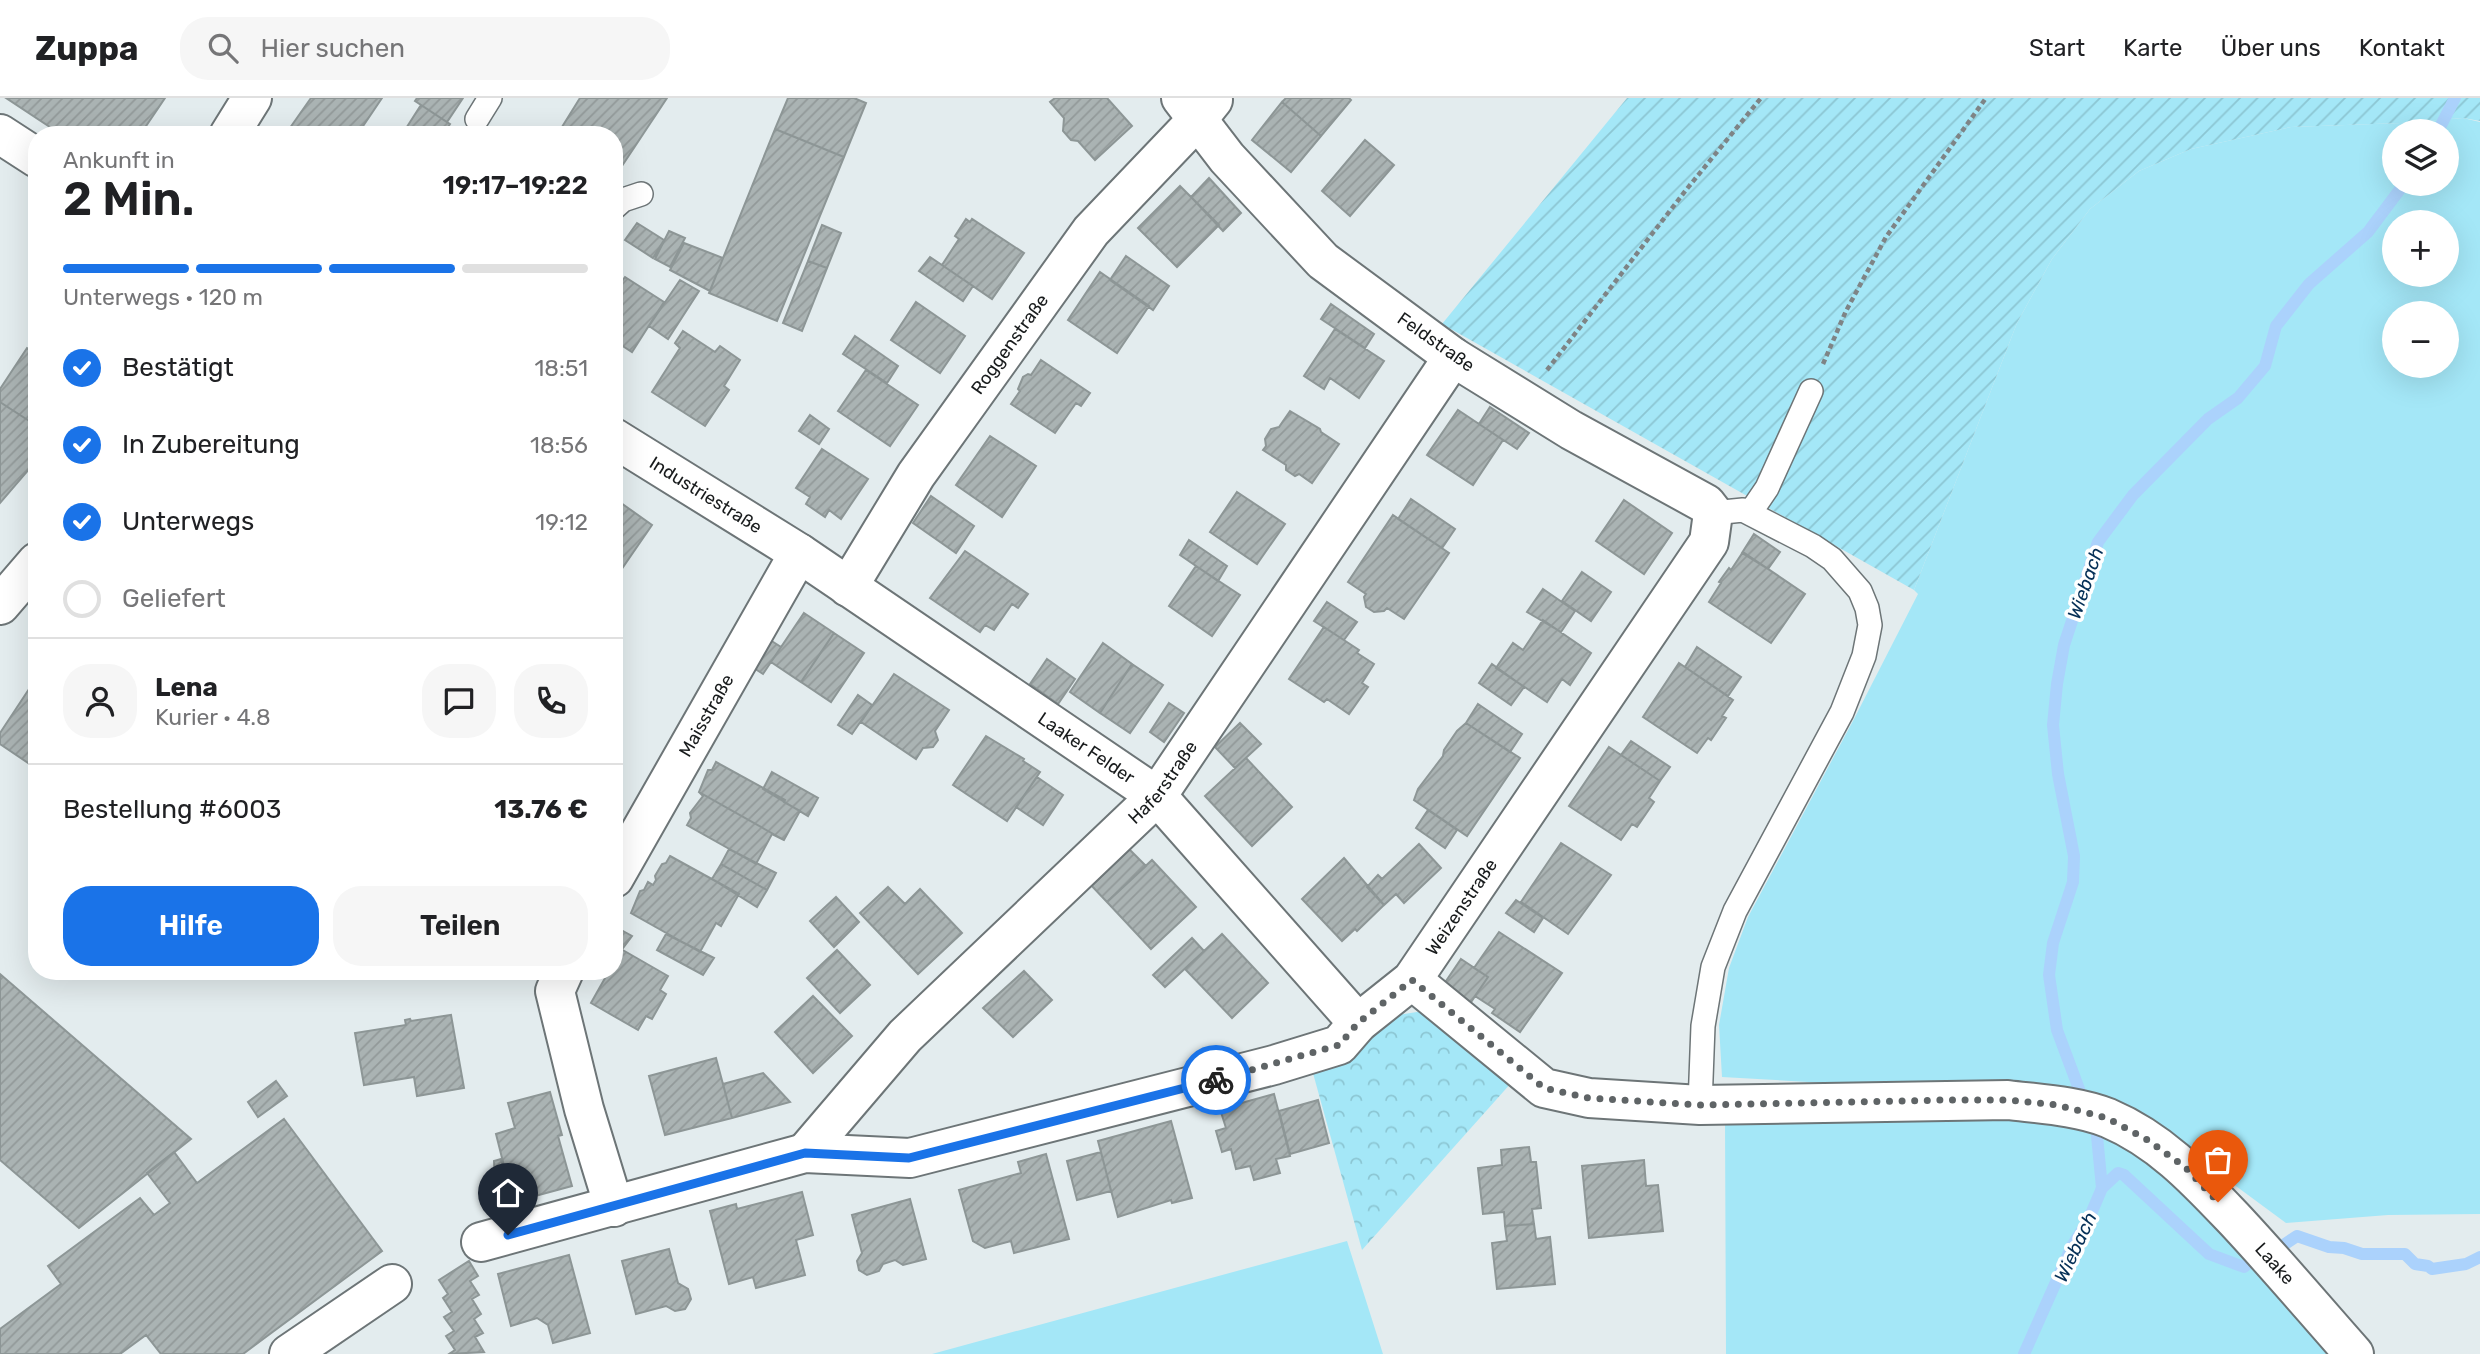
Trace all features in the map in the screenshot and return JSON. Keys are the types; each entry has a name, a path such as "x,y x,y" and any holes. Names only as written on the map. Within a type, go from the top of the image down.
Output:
{"street":[{"path":"235,126 252,98"},
{"name":"Feldstraße","path":"1197,105 1227,158 1323,261 1453,357 1571,430 1695,496 1724,523"},
{"name":"Roggenstraße","path":"848,587 916,475 1091,230 1197,105"},
{"path":"0,134 28,152"},
{"name":"Haferstraße","path":"805,1153 905,1036 1157,796 1453,357"},
{"name":"Industriestraße","path":"623,444 799,553"},
{"name":"Weizenstraße","path":"481,1242 805,1153 909,1158 1274,1065 1339,1045 1358,1023 1412,980 1724,523"},
{"name":"Laaker Felder","path":"799,553 1157,796 1358,1023"},
{"name":"Maisstraße","path":"623,862 799,553"},
{"path":"0,605 28,572"},
{"path":"560,980 555,991 560,1015 584,1109 614,1207"},
{"name":"Laake","path":"1412,980 1544,1088 1588,1098 1700,1105 2008,1100 2057,1105 2107,1118 2146,1139 2185,1167 2263,1250 2354,1354"},
{"path":"289,1354 392,1284"}],"lane":[{"path":"477,120 490,98"},
{"path":"623,201 641,194"},
{"path":"1724,523 1767,488 1811,391"},
{"path":"1700,1105 1703,1026 1713,967 1741,900 1842,712 1864,656 1870,625 1860,591 1846,572 1814,546 1724,523"}],"path":[{"path":"1545,373 1761,98"},
{"path":"1811,391 1846,311 1886,237 1986,98"}],"green space":[{"path":"1627,98 2480,98 2480,121 2463,118 2382,119 2382,124 2291,127 2191,149 2139,171 2090,209 2052,259 2017,323 1914,590 1442,324"},
{"path":"2463,118 2480,122 2480,1214 2388,1215 2286,1223 2164,1133 2053,1096 1722,1077 1719,1025 1729,968 1748,917 1918,594 1914,590 2017,323 2052,259 2090,209 2139,171 2191,149 2291,127 2382,124 2382,196 2459,196 2459,119 2451,119"},
{"path":"1429,1010 1512,1082 1362,1250 1311,1066 1392,1016"},
{"path":"1983,1113 2110,1132 2173,1174 2332,1354 1726,1354 1725,1120"},
{"path":"1347,1241 1383,1354 932,1354"}],"building":[{"path":"6,98 165,98 146,126 48,126"},
{"path":"311,98 382,98 363,126 291,126"},
{"path":"417,98 463,98 447,122 415,101"},
{"path":"580,98 667,98 623,164 623,126 563,126"},
{"path":"788,98 854,98 866,103 844,157 775,129"},
{"path":"1055,98 1107,98 1132,126 1095,160 1078,141 1071,140 1063,131 1064,118 1050,102"},
{"path":"1286,98 1351,100 1321,136 1282,102"},
{"path":"1282,102 1321,136 1291,172 1252,140"},
{"path":"421,105 450,124 449,126 408,126"},
{"path":"775,129 844,157 777,321 709,293"},
{"path":"1365,140 1394,165 1350,216 1322,191"},
{"path":"1209,178 1241,213 1223,231 1191,197"},
{"path":"1180,186 1219,225 1177,267 1138,228"},
{"path":"966,219 970,222 972,219 1024,253 992,299 942,265 959,239 955,236"},
{"path":"637,223 664,240 653,258 625,240"},
{"path":"822,225 841,233 827,268 808,261"},
{"path":"669,231 685,238 670,267 655,259"},
{"path":"684,243 723,258 710,291 670,270"},
{"path":"1126,256 1169,286 1153,310 1110,280"},
{"path":"930,257 973,286 963,301 919,271"},
{"path":"808,261 827,268 802,331 783,323"},
{"path":"1100,272 1149,306 1117,353 1068,320"},
{"path":"625,277 664,302 632,352 623,346"},
{"path":"680,280 699,291 668,339 649,326"},
{"path":"916,302 965,336 940,373 891,340"},
{"path":"1331,304 1374,334 1365,348 1321,319"},
{"path":"1335,329 1384,361 1359,398 1330,378 1324,389 1304,376"},
{"path":"683,331 715,352 720,346 740,360 724,386 729,390 705,426 652,392 680,348 675,343"},
{"path":"855,336 898,366 887,383 843,354"},
{"path":"28,349 28,420 0,402 0,389"},
{"path":"1041,360 1090,393 1081,406 1076,403 1055,433 1011,404 1020,391 1018,389 1023,377 1031,375"},
{"path":"866,370 918,405 890,446 838,411"},
{"path":"0,402 28,420 28,470 0,503"},
{"path":"1490,407 1529,433 1517,449 1479,424"},
{"path":"1458,410 1503,440 1473,485 1427,455"},
{"path":"1290,411 1339,444 1312,483 1299,474 1295,476 1286,470 1286,465 1263,450 1271,429 1279,427"},
{"path":"810,415 829,429 819,444 799,431"},
{"path":"990,436 1036,466 1002,517 956,485"},
{"path":"822,449 868,479 841,519 829,510 825,517 806,504 810,497 796,488"},
{"path":"1237,492 1285,524 1257,564 1210,532"},
{"path":"931,496 974,526 956,553 913,523"},
{"path":"1411,499 1455,529 1442,548 1398,519"},
{"path":"1624,500 1672,533 1644,574 1596,541"},
{"path":"623,504 652,525 623,567"},
{"path":"1393,515 1449,553 1404,619 1387,608 1374,612 1366,607 1366,594 1348,582"},
{"path":"1754,534 1780,552 1768,569 1742,553"},
{"path":"1189,540 1227,566 1218,581 1180,555"},
{"path":"965,551 1028,594 1018,608 1012,604 994,630 985,625 980,632 930,598"},
{"path":"1743,552 1805,594 1771,643 1709,602 1721,583 1719,582"},
{"path":"1196,566 1240,595 1212,636 1169,606"},
{"path":"1582,572 1611,592 1591,621 1562,601"},
{"path":"1543,589 1575,611 1561,632 1527,612"},
{"path":"1327,602 1357,622 1344,640 1314,621"},
{"path":"804,613 834,633 801,682 771,662"},
{"path":"1543,620 1591,653 1570,685 1562,679 1547,702 1496,668 1513,643 1523,650"},
{"path":"1324,627 1359,650 1357,653 1374,664 1362,683 1368,687 1349,714 1327,699 1324,702 1289,679"},
{"path":"834,633 864,653 831,702 801,682"},
{"path":"767,638 781,647 763,674 749,665"},
{"path":"1103,643 1132,664 1100,713 1070,692"},
{"path":"1697,647 1741,677 1728,696 1685,667"},
{"path":"1047,659 1075,679 1058,704 1030,684"},
{"path":"1679,663 1733,700 1722,716 1726,718 1711,740 1708,738 1697,753 1643,717"},
{"path":"1132,664 1163,685 1130,733 1100,713"},
{"path":"1492,664 1524,687 1511,705 1479,683"},
{"path":"894,674 949,710 935,731 938,740 933,747 923,748 916,759 861,722"},
{"path":"28,691 28,763 0,744 0,733"},
{"path":"858,695 872,705 852,734 838,725"},
{"path":"1169,703 1184,713 1164,742 1150,732"},
{"path":"1478,704 1522,734 1510,752 1466,723"},
{"path":"1240,723 1261,744 1235,768 1215,747"},
{"path":"1466,723 1520,758 1467,836 1414,800 1418,789 1443,756 1444,750"},
{"path":"986,736 1040,772 1007,821 953,785"},
{"path":"1631,741 1670,767 1660,781 1621,755"},
{"path":"1609,747 1660,781 1649,798 1654,802 1637,827 1632,824 1621,840 1569,806"},
{"path":"1246,758 1292,807 1252,846 1205,796"},
{"path":"716,762 800,811 784,840 699,792 708,770 712,770"},
{"path":"772,772 818,798 808,816 763,789"},
{"path":"1037,777 1063,795 1043,825 1016,807"},
{"path":"699,792 784,840 772,834 756,864 687,825 691,818 690,813 703,796"},
{"path":"1428,810 1457,830 1445,848 1416,828"},
{"path":"1561,843 1611,875 1568,934 1521,902"},
{"path":"1419,844 1441,868 1404,903 1396,894 1384,905 1367,887 1378,875 1382,879"},
{"path":"1127,847 1146,866 1107,902 1089,883"},
{"path":"729,849 776,873 767,890 721,864"},
{"path":"670,856 739,894 721,926 716,923 700,952 631,913 640,891 644,890 648,882 653,885 662,864 666,863"},
{"path":"1344,858 1384,905 1357,931 1355,929 1342,941 1302,899"},
{"path":"1152,860 1196,907 1151,949 1107,902"},
{"path":"721,864 767,890 757,907 712,879"},
{"path":"888,887 905,904 920,889 962,933 918,974 860,913"},
{"path":"836,897 859,922 834,947 810,921"},
{"path":"1516,900 1543,918 1534,932 1506,913"},
{"path":"623,931 632,936 623,948"},
{"path":"1499,932 1562,973 1520,1032 1492,1013 1495,1009 1475,996 1488,977 1474,968"},
{"path":"666,934 714,958 703,975 657,950"},
{"path":"1222,934 1268,983 1232,1018 1185,969"},
{"path":"1192,938 1204,951 1165,987 1153,975"},
{"path":"623,950 668,976 660,990 666,994 652,1019 646,1016 638,1030 591,1003 604,980 623,980"},
{"path":"837,950 870,985 840,1013 807,978"},
{"path":"1461,959 1488,977 1469,1005 1442,987"},
{"path":"1024,971 1052,1000 1013,1037 983,1008"},
{"path":"0,974 191,1139 79,1228 0,1160"},
{"path":"813,996 852,1036 813,1073 775,1032"},
{"path":"451,1015 464,1088 417,1096 414,1077 364,1085 355,1033 406,1025 405,1020 410,1019"},
{"path":"716,1058 732,1118 665,1135 649,1076"},
{"path":"763,1073 790,1102 732,1118 723,1084"},
{"path":"276,1081 287,1096 258,1117 248,1102"},
{"path":"550,1092 562,1135 558,1136 572,1186 513,1202 496,1134 515,1128 508,1103"},
{"path":"1274,1094 1290,1156 1276,1159 1280,1173 1254,1180 1250,1166 1236,1169 1231,1149 1222,1152 1216,1131 1226,1128 1220,1109"},
{"path":"1318,1100 1329,1143 1290,1154 1279,1111"},
{"path":"284,1119 382,1251 243,1354 161,1354 146,1335 120,1354 0,1354 0,1329 61,1284 48,1266 140,1198 154,1215 170,1203 147,1173 174,1152 197,1183"},
{"path":"1171,1121 1192,1198 1172,1203 1171,1200 1118,1217 1098,1141"},
{"path":"1529,1147 1531,1162 1536,1162 1541,1208 1532,1209 1534,1224 1505,1226 1504,1212 1483,1214 1478,1168 1502,1165 1501,1150"},
{"path":"1101,1152 1111,1191 1077,1200 1067,1161"},
{"path":"1046,1154 1069,1239 1014,1253 1011,1241 985,1248 973,1241 959,1190 1021,1173 1018,1162"},
{"path":"501,1159 512,1199 496,1203 494,1161"},
{"path":"1644,1160 1646,1186 1658,1185 1663,1231 1589,1238 1582,1166"},
{"path":"802,1192 813,1235 796,1240 805,1275 756,1288 753,1277 729,1284 710,1211 736,1204 737,1209"},
{"path":"910,1199 926,1259 903,1265 895,1260 883,1264 879,1271 867,1275 859,1270 857,1261 862,1253 852,1215"},
{"path":"1534,1224 1536,1239 1550,1237 1555,1284 1497,1289 1492,1243 1507,1241 1505,1226"},
{"path":"669,1249 678,1283 688,1289 691,1299 685,1309 675,1311 666,1306 636,1314 622,1261"},
{"path":"569,1255 590,1333 553,1343 548,1325 537,1318 511,1326 498,1274"},
{"path":"469,1261 478,1276 470,1281 479,1295 472,1299 481,1314 474,1319 483,1333 475,1337 484,1352 449,1354 455,1350 446,1336 454,1331 444,1317 452,1312 443,1298 448,1294 439,1280"}],"waterway":[{"name":"Wiebach","path":"2444,119 2455,98"},
{"name":"Wiebach","path":"2079,1089 2057,1030 2049,975 2053,943 2073,882 2074,856 2058,774 2053,725 2064,645 2098,542 2133,495 2208,419 2238,398 2265,366 2276,326 2309,284 2368,232 2395,196"},
{"name":"Wiebach","path":"2024,1354 2072,1246 2088,1221 2102,1188 2097,1136"},
{"path":"2102,1188 2118,1173 2124,1175 2209,1254 2244,1267 2255,1256"},
{"path":"2285,1244 2297,1236 2362,1254 2405,1254 2415,1264 2432,1269 2466,1264 2480,1257"}],"way so far":[{"path":"1216,1080 1339,1045 1358,1023 1412,980 1544,1088 1588,1098 1700,1105 2008,1100 2057,1105 2107,1118 2146,1139 2185,1167 2218,1202"}],"route":[{"path":"508,1235 805,1153 909,1158 1216,1080"}]}
